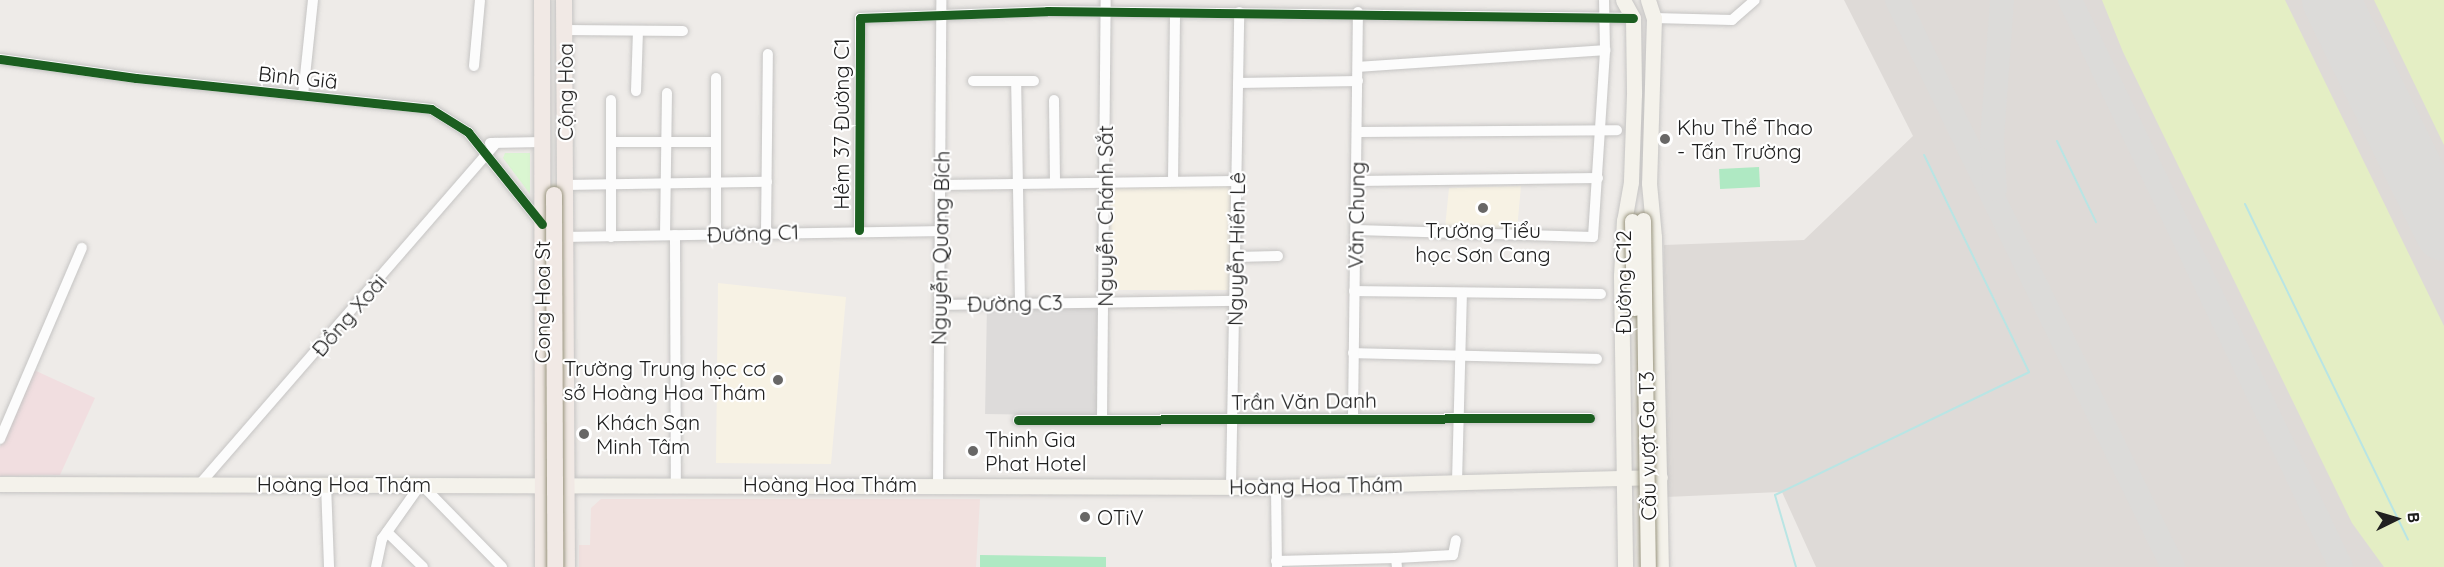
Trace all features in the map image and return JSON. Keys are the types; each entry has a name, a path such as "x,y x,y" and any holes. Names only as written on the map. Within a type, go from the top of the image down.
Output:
{"main road":[{"name":"Cong Hoa St","path":"542,0 543,567"},
{"name":"Cong Hoa St","path":"554,0 560,190 566,237 567,567"},
{"name":"Cộng Hòa","path":"560,190 564,0"},
{"name":"Đường C12","path":"1623,0 1633,18 1631,182 1624,220 1621,276 1626,478 1625,567"},
{"name":"Đường C12","path":"1651,6 1649,183 1660,477 1661,567"},
{"name":"Cầu vượt Ga T3","path":"1631,182 1637,221 1648,567"},
{"name":"Cầu vượt Ga T3","path":"1638,567 1637,221 1649,183"},
{"path":"555,567 560,190"},
{"path":"542,422 566,421"},
{"name":"Hoàng Hoa Thám","path":"0,484 938,484 1276,487 1660,477"},
{"path":"543,546 567,546"}],"street":[{"path":"303,95 313,0"},
{"path":"474,66 480,0"},
{"name":"Nguyễn Quang Bích","path":"938,484 941,0"},
{"name":"Nguyễn Chánh Sắt","path":"1102,419 1106,0"},
{"path":"1356,230 1593,237 1605,50 1604,0"},
{"path":"1651,6 1732,20 1755,0"},
{"name":"Nguyễn Hiến Lê","path":"1231,486 1239,12"},
{"path":"942,13 1358,12 1633,18"},
{"name":"Văn Chung","path":"1353,417 1358,12"},
{"name":"Hẻm 37 Đường C1","path":"859,230 860,18 942,13"},
{"path":"1173,181 1175,13"},
{"path":"564,30 683,31"},
{"path":"636,90 638,31"},
{"path":"1358,67 1605,50"},
{"path":"766,233 768,54"},
{"name":"Bình Giã","path":"0,59 136,78 431,109 462,127 478,143 542,224"},
{"path":"716,78 716,234"},
{"path":"973,81 1034,81"},
{"path":"1016,81 1020,303"},
{"path":"1238,83 1358,81"},
{"path":"667,93 666,183 670,235 676,484"},
{"path":"611,100 611,237"},
{"path":"1054,100 1055,182"},
{"path":"1358,132 1617,130"},
{"path":"478,143 542,142"},
{"path":"611,142 716,142"},
{"name":"Đồng Xoài","path":"199,485 488,156 496,143"},
{"path":"1357,181 1598,178"},
{"path":"941,185 1105,181 1236,182"},
{"path":"560,190 611,184 767,182"},
{"name":"Đường C1","path":"566,237 859,230 941,231"},
{"path":"0,439 82,248"},
{"path":"1235,257 1278,256"},
{"path":"1354,291 1601,294"},
{"path":"1457,482 1462,292"},
{"name":"Đường C3","path":"940,305 1235,301"},
{"path":"1353,353 1597,359"},
{"name":"Trần Văn Danh","path":"1018,420 1233,422 1353,417 1590,418"},
{"path":"326,484 329,567"},
{"path":"376,567 380,542 421,484 502,567"},
{"path":"1276,487 1276,564 1377,563 1453,555 1456,540"},
{"path":"387,532 423,567"}],"shaded area":[{"path":"1844,0 2444,0 2444,567 1816,567 1782,492 1666,497 1664,245 1804,240 1913,136"},
{"path":"1110,184 1231,184 1231,290 1110,290"},
{"name":"Trường Tiểu học Sơn Cang","path":"1521,186 1517,230 1445,228 1449,188"},
{"name":"Trường Trung học cơ sở Hoàng Hoa Thám","path":"718,283 846,297 831,464 716,463"},
{"path":"987,302 1104,304 1102,416 985,414"},
{"path":"34,370 95,398 60,475 0,476 0,447"},
{"path":"601,499 980,499 976,567 579,567 579,545 590,545 591,508"}],"green space":[{"path":"2102,0 2285,0 2444,326 2444,567 2384,567 2352,523 2123,52"},
{"path":"2374,0 2444,0 2444,145"},
{"path":"505,153 530,153 530,194 503,158"},
{"path":"1759,167 1760,187 1720,189 1719,169"},
{"path":"980,555 1106,557 1106,567 980,567"}],"waterway":[{"path":"2057,141 2096,222"},
{"path":"1796,567 1775,495 2029,372 1924,155"},
{"path":"2245,204 2408,540"}],"taxiway":[{"path":"1897,0 2173,567"},
{"path":"1995,189 1992,139 2002,0"},
{"path":"2070,0 2341,567"}],"runway":[{"path":"2331,0 2444,232"}],"cycle path":[{"path":"859,230 860,18 1047,11 1633,18"},
{"path":"0,59 136,78 431,109 468,132 542,224"},
{"path":"1018,420 1590,418"}],"place":[{"name":"Khu Thể Thao - Tấn Trường","path":"1665,139"},
{"name":"Trường Tiểu học Sơn Cang","path":"1483,208"},
{"name":"Trường Trung học cơ sở Hoàng Hoa Thám","path":"778,380"},
{"name":"Khách Sạn Minh Tâm","path":"584,434"},
{"name":"Thinh Gia Phat Hotel","path":"973,451"},
{"name":"OTiV","path":"1085,517"}]}
